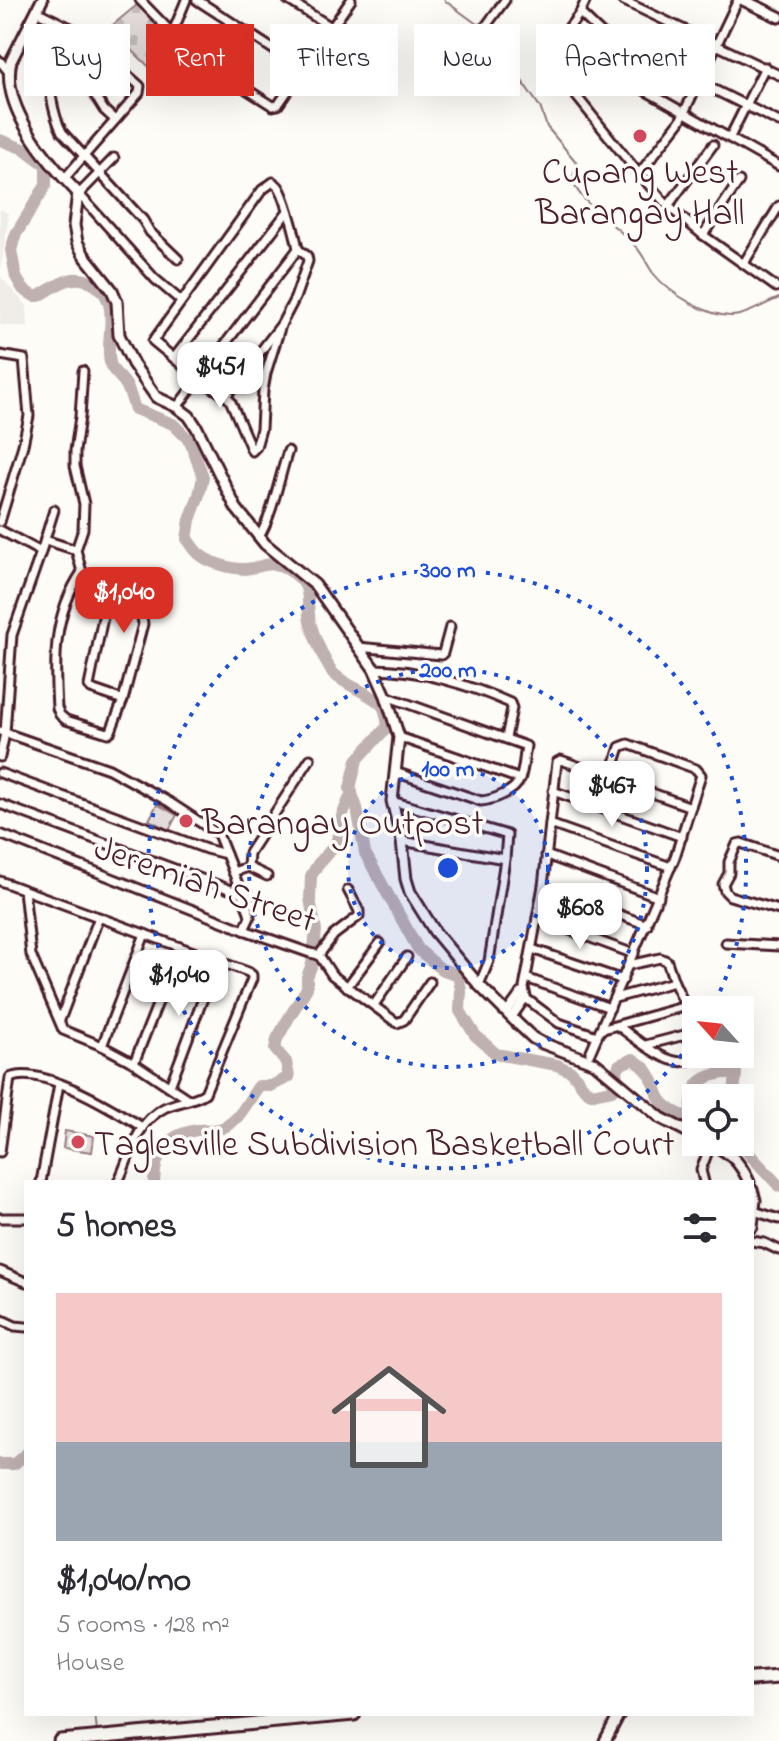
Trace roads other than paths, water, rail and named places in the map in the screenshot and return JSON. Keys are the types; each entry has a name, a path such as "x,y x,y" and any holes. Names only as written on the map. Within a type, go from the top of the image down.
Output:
{"main road":[{"path":"754,1679 779,1677"},
{"path":"60,1741 332,1716"}],"street":[{"path":"42,0 8,71 14,108 25,130 64,179 155,279 181,301"},
{"path":"140,0 163,24"},
{"path":"176,24 186,0"},
{"path":"197,0 270,47"},
{"path":"288,0 326,24"},
{"path":"333,24 351,0"},
{"path":"487,24 505,0"},
{"path":"586,0 549,54 549,62 668,206 776,287"},
{"path":"622,0 779,75"},
{"path":"715,51 741,0 779,17"},
{"path":"36,11 63,24"},
{"path":"580,13 592,24"},
{"path":"0,61 8,71"},
{"path":"730,137 765,67"},
{"path":"64,179 139,93 140,86 130,77"},
{"path":"715,89 779,122"},
{"path":"254,94 273,106 278,105 284,96"},
{"path":"52,96 62,132 143,220 150,232 178,259"},
{"path":"95,96 115,120"},
{"path":"656,96 779,166"},
{"path":"639,174 680,121 693,96"},
{"path":"668,206 713,145"},
{"path":"114,158 78,194 74,225 77,242 112,290 117,302 119,335 156,397 189,416 236,508 274,552 315,585 374,669 399,737 392,801 410,892 435,932 479,985 533,1038 589,1059 661,1118 682,1129"},
{"path":"703,235 739,181"},
{"path":"273,182 278,186 288,211 298,249 307,256 308,261 295,298 281,325 266,373 261,429 252,451 230,400 198,378 153,339 267,185 273,182"},
{"path":"744,263 779,206"},
{"path":"174,358 288,211"},
{"path":"177,407 298,249"},
{"path":"226,396 281,325"},
{"path":"0,355 24,359 29,416 0,522"},
{"path":"82,572 64,609 56,642 57,708 66,720 108,733 123,700 143,624 139,599 108,593 82,572 76,550 83,529 84,504 75,466 83,371"},
{"path":"259,537 288,451"},
{"path":"0,757 12,635 54,510"},
{"path":"0,530 41,552"},
{"path":"45,540 76,550"},
{"path":"108,593 89,686 123,700"},
{"path":"358,647 441,655 450,627"},
{"path":"374,669 396,670 451,682 510,703 512,708 506,738"},
{"path":"386,696 526,746 517,784 492,800 481,801 395,772"},
{"path":"2,732 109,769 169,802 216,833 247,906 250,917 244,930"},
{"path":"399,737 520,779"},
{"path":"590,1053 671,867 701,775 628,744 620,747 610,778"},
{"path":"248,867 249,853 310,759"},
{"path":"509,1015 523,993 532,949 543,886 557,762 561,760 691,807"},
{"path":"0,773 226,854"},
{"path":"553,791 682,837"},
{"path":"392,801 507,835 489,961 479,985"},
{"path":"0,804 242,894"},
{"path":"550,824 671,867"},
{"name":"Jeremiah Street","path":"0,834 244,930 314,954 359,914 348,890"},
{"path":"402,841 505,859"},
{"path":"779,856 737,844 723,884 730,896 779,910"},
{"path":"546,855 659,897"},
{"path":"233,872 248,867 267,876"},
{"path":"0,881 252,975 205,1093 162,1109 142,1127 119,1180"},
{"path":"543,886 647,925"},
{"path":"24,890 31,955 63,1030 134,1063 188,1099"},
{"path":"60,1021 99,917"},
{"path":"537,918 634,954"},
{"path":"102,1046 145,934"},
{"path":"347,987 380,943"},
{"path":"726,943 779,946"},
{"path":"134,1063 180,947"},
{"path":"532,949 623,980"},
{"path":"314,954 347,987 397,1023 401,1023 430,982"},
{"path":"374,1005 407,957"},
{"path":"629,965 664,959 682,998"},
{"path":"170,1086 217,961"},
{"path":"526,978 610,1008"},
{"path":"615,998 674,982"},
{"path":"523,993 559,1023 598,1033 682,1007"},
{"path":"618,1026 669,1060 682,1062"},
{"path":"646,1045 682,1034"},
{"path":"0,1152 10,1078 15,1075 40,1076 110,1106 142,1127"},
{"path":"41,1180 59,1084"},
{"path":"704,1180 701,1170 706,1156"},
{"path":"731,1156 748,1180"},
{"path":"754,1197 754,1211 779,1219"},
{"path":"0,1218 24,1218"},
{"path":"754,1241 779,1250"},
{"path":"0,1271 24,1281"},
{"path":"0,1319 24,1327"},
{"path":"605,1741 618,1716"}],"waterway":[{"path":"444,0 477,24"},
{"path":"520,77 540,107 547,127 577,163 572,181 578,191 636,247 660,281 692,304 728,316 744,314 779,298"},
{"path":"0,140 24,149 46,165 46,185 16,234 11,250 16,277 23,289 39,296 66,281 80,279 102,291 110,307 111,365 126,385 135,409 173,424 190,441 203,477 187,539 199,554 221,565 245,569 276,565 302,580 312,627 333,673 384,708 388,726 357,760 350,788 365,853 418,949 441,969 458,975 460,1011 475,1035 496,1054 557,1065 572,1072 592,1094 612,1090 619,1065 633,1059 648,1072 662,1101 682,1115"},
{"path":"154,1180 160,1154 170,1141 187,1132 229,1125 259,1086 271,1086 289,1077 286,1062 275,1049 277,1039 307,988 312,964 316,931 310,899 311,876 336,844 342,816 352,792"},
{"path":"698,1084 712,1076 736,1073 735,1084"},
{"path":"751,1156 779,1186"},
{"path":"0,1464 14,1464 24,1456"},
{"path":"95,1716 97,1732"}],"place":[{"name":"Cupang West Barangay Hall","path":"640,136"},
{"name":"Barangay Outpost","path":"186,821"},
{"name":"Taglesville Subdivision Basketball Court","path":"78,1142"}]}
